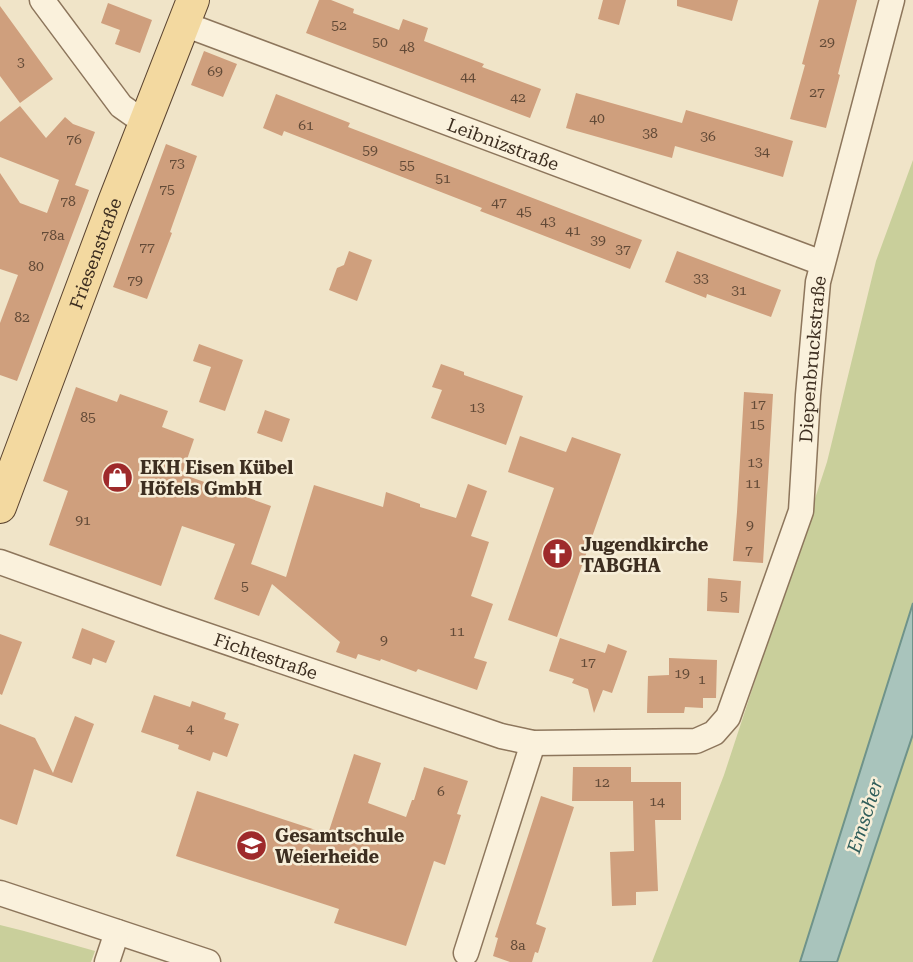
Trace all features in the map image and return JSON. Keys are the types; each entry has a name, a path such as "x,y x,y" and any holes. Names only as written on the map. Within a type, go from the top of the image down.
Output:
{"main road":[{"name":"Friesenstraße","path":"0,507 188,12"}],"street":[{"path":"42,0 121,106 145,123"},
{"name":"Diepenbruckstraße","path":"728,717 801,511 807,395 818,282 892,0"},
{"name":"Leibnizstraße","path":"188,12 822,263"},
{"name":"Fichtestraße","path":"0,562 501,737 533,743 696,741 714,733 728,717"},
{"path":"466,953 533,743"},
{"path":"0,893 208,962"},
{"path":"107,962 117,932"}],"green space":[{"path":"913,160 913,962 652,962 724,775 827,462 876,261"},
{"path":"0,925 95,951 91,962 0,962"}],"water":[{"name":"Emscher","path":"913,603 913,734 837,962 800,962"}],"building":[{"path":"319,0 331,0 354,9 353,13 399,30 403,19 428,28 424,41 541,89 530,118 306,33"},
{"path":"603,0 626,0 619,25 598,19"},
{"path":"677,0 738,0 732,21 677,6"},
{"path":"819,0 857,0 826,128 790,119"},
{"path":"108,3 152,20 140,53 115,44 120,30 101,23"},
{"path":"0,6 53,79 20,103 0,76"},
{"path":"204,51 237,64 223,97 191,85"},
{"path":"576,93 682,123 686,110 793,141 783,177 675,146 672,158 566,128"},
{"path":"276,94 350,123 348,127 642,240 630,269 284,131 282,136 263,128"},
{"path":"20,106 46,138 65,117 73,124 95,132 75,185 89,190 17,381 0,375 0,323 18,275 0,269 0,173 20,203 47,213 59,180 0,157 0,122"},
{"path":"166,144 197,156 147,299 113,287"},
{"path":"349,251 372,260 357,301 329,290 337,268 344,265"},
{"path":"677,251 781,290 771,317 707,294 706,298 665,282"},
{"path":"199,344 243,360 225,411 199,402 211,367 193,361"},
{"path":"441,364 523,396 506,445 431,418 442,390 432,387"},
{"path":"76,387 117,402 120,394 168,411 162,427 194,439 182,474 271,506 251,564 286,577 314,485 383,507 386,492 420,504 420,507 456,518 468,484 487,491 471,536 489,542 471,596 493,604 474,658 487,662 477,690 381,659 380,661 358,654 356,659 336,652 340,642 272,584 259,616 214,599 235,544 182,526 161,586 49,545 68,491 43,481"},
{"path":"744,392 773,394 763,563 733,561"},
{"path":"265,410 290,419 282,442 257,433"},
{"name":"Jugendkirche TABGHA","path":"520,436 566,452 572,437 621,454 557,637 508,620 554,488 508,472"},
{"path":"708,578 741,581 739,613 707,611"},
{"path":"82,628 115,641 106,663 93,658 91,665 72,658"},
{"path":"0,634 22,642 2,695 0,694"},
{"path":"560,638 605,653 608,644 627,651 612,693 603,690 594,713 588,689 572,683 574,679 549,671"},
{"path":"669,658 717,660 716,698 703,698 703,708 685,707 684,713 647,713 648,676 669,675"},
{"path":"154,695 190,707 192,701 226,713 224,719 239,724 227,757 213,752 210,761 178,749 179,745 141,732"},
{"path":"75,716 94,724 72,783 34,769 17,825 0,819 0,724 35,738 53,773"},
{"path":"354,754 381,763 368,803 406,817 424,767 468,781 457,814 461,815 445,865 434,861 406,946 334,923 339,909 176,856 197,791 328,834"},
{"path":"573,767 631,767 631,782 681,782 681,820 655,820 658,891 636,892 636,905 612,906 610,852 634,851 633,801 572,801"},
{"path":"541,796 574,807 536,924 546,928 538,953 535,952 532,962 510,962 493,956 498,938 495,937"}],"place":[{"name":"EKH Eisen Kübel Höfels GmbH","path":"117,477"},
{"name":"Jugendkirche TABGHA","path":"558,554"},
{"name":"Gesamtschule Weierheide","path":"252,845"}]}
